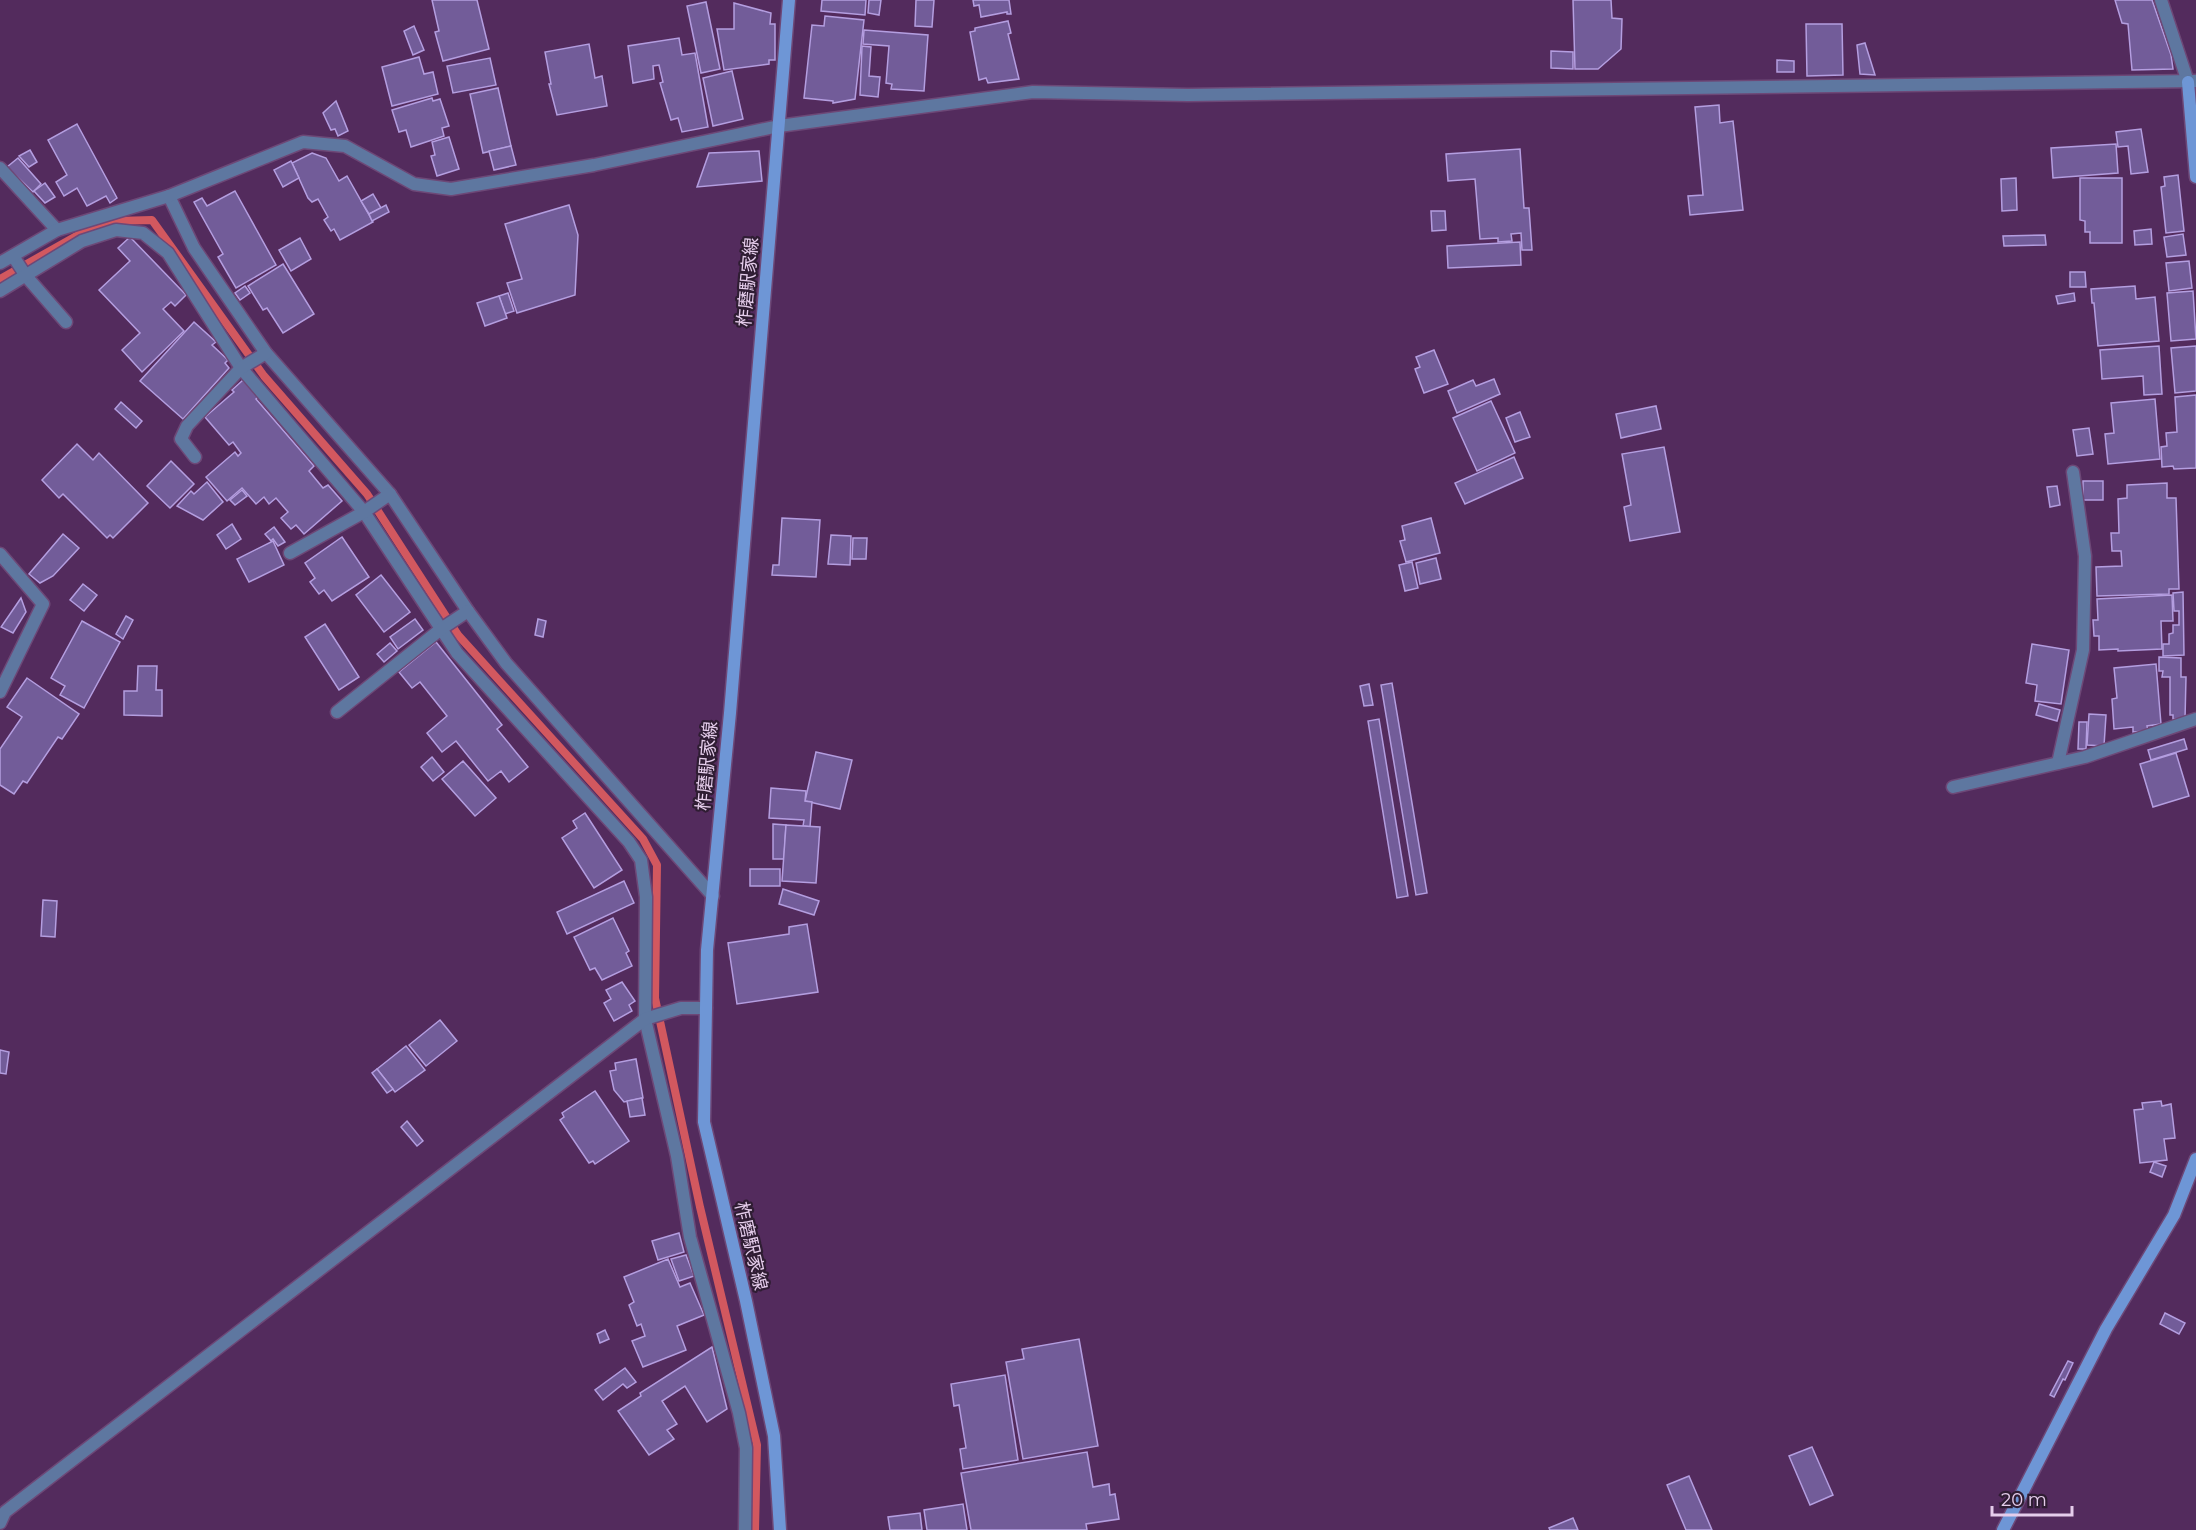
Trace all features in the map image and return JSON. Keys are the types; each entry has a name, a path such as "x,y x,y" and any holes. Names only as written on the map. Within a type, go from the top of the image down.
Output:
{"main road":[{"name":"柞磨駅家線","path":"780,1530 774,1436 746,1301 704,1122 707,950 731,701 789,0"},
{"path":"2192,82 2196,177"},
{"path":"2003,1530 2106,1329 2174,1215 2196,1159"}],"street":[{"path":"0,263 57,230 169,196 303,142 345,146 414,184 451,189 594,165 779,126 1033,92 1188,95 2192,82 2161,0"},
{"path":"0,168 57,230"},
{"path":"169,196 194,248 266,353 390,494 468,611 506,663 713,896"},
{"path":"0,291 82,241 117,230 143,233 168,253 241,368 364,512 457,653 629,842 641,860 646,897 645,1019 676,1156 690,1237 739,1413 746,1448 745,1530"},
{"path":"13,256 26,276 66,322"},
{"path":"195,457 181,439 187,426 241,368 266,353"},
{"path":"2058,763 2083,650 2085,555 2073,472"},
{"path":"290,553 364,512 390,494"},
{"path":"0,554 43,604 0,692"},
{"path":"337,712 441,628 468,611"},
{"path":"1953,787 2085,757 2196,719"},
{"path":"0,1523 5,1512 14,1504 645,1019 681,1008 706,1008"}],"building":[{"path":"432,0 477,0 489,49 443,61 435,32 439,31"},
{"path":"822,0 866,0 865,15 821,11"},
{"path":"869,0 881,0 879,15 868,13"},
{"path":"916,0 934,0 932,27 915,26"},
{"path":"973,0 1009,0 1011,14 1007,12 981,17 979,5 974,6"},
{"path":"1573,0 1611,0 1612,18 1622,19 1621,49 1598,69 1575,69"},
{"path":"2115,0 2152,0 2171,55 2173,69 2132,70 2128,24 2122,23"},
{"path":"706,2 720,69 701,73 687,6"},
{"path":"734,3 771,13 770,24 775,24 775,60 769,60 769,64 724,70 717,29 734,29"},
{"path":"825,16 864,20 855,99 833,103 833,101 804,98 812,25 824,26"},
{"path":"1008,21 1011,33 1008,34 1019,79 988,83 986,78 979,80 970,32 975,31 975,28"},
{"path":"1806,24 1842,24 1843,75 1807,76"},
{"path":"414,26 424,50 413,55 404,31"},
{"path":"864,30 928,35 924,91 891,89 892,84 886,83 889,46 863,44"},
{"path":"679,38 682,55 695,53 708,127 682,132 678,118 671,120 660,83 663,82 659,65 653,66 654,79 633,83 628,46"},
{"path":"1865,43 1875,75 1860,74 1857,45"},
{"path":"589,44 595,78 602,76 607,106 557,115 549,84 551,84 545,52"},
{"path":"862,46 871,47 869,76 880,77 878,97 860,95"},
{"path":"1551,51 1573,52 1573,69 1551,68"},
{"path":"419,57 424,74 433,72 438,94 392,106 382,67"},
{"path":"490,58 496,85 453,93 447,66"},
{"path":"1777,60 1794,61 1794,72 1777,72"},
{"path":"732,71 743,119 713,126 703,78"},
{"path":"498,88 511,146 483,153 470,94"},
{"path":"432,98 433,101 440,99 449,126 442,128 444,136 411,147 406,130 399,132 392,110"},
{"path":"336,101 348,131 338,136 335,129 331,130 323,113"},
{"path":"1719,105 1720,123 1733,121 1743,210 1690,215 1688,196 1703,195 1695,107"},
{"path":"77,124 117,198 110,203 106,196 87,206 77,188 64,196 56,182 67,175 48,140"},
{"path":"2141,129 2148,172 2131,174 2128,146 2118,147 2116,132"},
{"path":"449,137 459,169 437,176 431,156 435,155 432,142"},
{"path":"2116,144 2118,173 2053,178 2051,148"},
{"path":"511,146 516,165 494,170 489,151"},
{"path":"1520,149 1524,208 1529,208 1532,250 1522,250 1521,233 1511,234 1512,241 1498,242 1498,238 1480,239 1475,179 1448,181 1446,154"},
{"path":"30,150 37,162 29,167 19,156"},
{"path":"759,151 762,181 697,187 709,153"},
{"path":"312,153 326,158 339,181 347,176 373,222 340,240 334,229 331,231 324,220 328,217 318,199 312,202 308,198 292,163"},
{"path":"18,158 41,184 33,192 7,167"},
{"path":"291,161 299,178 283,187 274,170"},
{"path":"2178,175 2184,231 2166,233 2161,187 2165,186 2164,177"},
{"path":"2016,178 2017,210 2002,211 2001,179"},
{"path":"2080,178 2122,178 2122,243 2090,243 2090,232 2085,232 2085,221 2080,220"},
{"path":"45,183 55,197 45,203 34,191"},
{"path":"235,191 276,265 236,288 218,257 223,254 194,202 202,198 207,206"},
{"path":"373,194 381,208 369,214 361,201"},
{"path":"386,205 389,212 372,221 369,214"},
{"path":"569,205 578,235 575,295 517,313 507,283 522,279 505,224"},
{"path":"1431,211 1445,211 1446,230 1432,231"},
{"path":"2151,229 2152,244 2135,245 2134,231"},
{"path":"2183,234 2186,255 2167,257 2164,237"},
{"path":"2045,235 2046,245 2004,246 2003,236"},
{"path":"130,237 186,295 175,306 171,302 163,309 184,331 142,372 122,350 140,333 99,290 130,261 118,248"},
{"path":"300,238 311,259 291,271 279,250"},
{"path":"1520,242 1521,265 1448,268 1447,246"},
{"path":"2189,261 2192,288 2169,291 2166,263"},
{"path":"283,264 314,314 283,333 267,308 263,310 248,286"},
{"path":"2070,272 2085,272 2086,287 2070,287"},
{"path":"245,286 250,293 240,300 235,293"},
{"path":"2135,286 2136,299 2155,297 2159,341 2098,346 2091,289"},
{"path":"2193,291 2196,339 2171,341 2167,293"},
{"path":"508,293 514,311 505,314 499,296"},
{"path":"2074,293 2075,301 2058,304 2056,296"},
{"path":"499,296 507,318 485,326 477,303"},
{"path":"194,322 216,342 212,345 228,360 225,363 229,368 183,419 140,381"},
{"path":"2159,346 2162,394 2144,395 2143,376 2102,379 2100,350"},
{"path":"2196,346 2196,391 2175,393 2171,348"},
{"path":"1434,350 1448,384 1424,393 1415,369 1420,367 1416,357"},
{"path":"1494,379 1500,394 1457,413 1448,391 1473,380 1476,386"},
{"path":"243,380 258,397 256,399 314,466 309,471 323,488 328,485 342,501 304,534 296,525 291,529 281,518 288,512 276,498 269,504 264,497 256,504 242,488 227,501 206,477 235,452 238,456 241,453 233,442 229,445 205,417 234,392 232,390"},
{"path":"2196,395 2196,468 2162,467 2161,447 2167,446 2166,433 2177,432 2175,397"},
{"path":"2155,399 2160,459 2108,464 2105,434 2114,433 2111,403"},
{"path":"1491,401 1515,453 1477,471 1453,418"},
{"path":"121,402 142,421 136,428 115,409"},
{"path":"1656,406 1661,429 1621,438 1616,414"},
{"path":"1520,412 1530,437 1515,442 1506,418"},
{"path":"2089,428 2093,454 2077,456 2073,430"},
{"path":"77,444 93,460 99,453 148,503 113,538 110,535 107,538 63,494 59,498 42,480"},
{"path":"1664,447 1680,532 1630,541 1624,507 1631,505 1622,454"},
{"path":"1514,457 1523,478 1465,504 1455,483"},
{"path":"171,461 194,484 170,508 147,486"},
{"path":"2083,481 2103,481 2103,500 2083,500"},
{"path":"207,482 223,502 203,520 177,506 191,491 194,494"},
{"path":"2167,483 2167,498 2176,498 2179,589 2169,589 2169,594 2097,596 2096,567 2122,566 2121,551 2112,551 2111,533 2119,533 2118,499 2127,498 2127,485"},
{"path":"2057,486 2060,505 2050,507 2047,487"},
{"path":"242,490 247,496 235,505 230,500"},
{"path":"782,518 820,520 816,577 772,575 773,565 779,565"},
{"path":"1431,518 1440,553 1406,562 1400,541 1405,540 1402,526"},
{"path":"232,524 241,539 226,549 217,535"},
{"path":"274,527 285,542 278,546 265,534"},
{"path":"63,534 79,548 53,576 40,583 29,574"},
{"path":"831,535 851,536 850,565 828,564"},
{"path":"342,537 369,577 332,601 324,590 319,594 310,582 315,578 305,563"},
{"path":"853,538 867,538 866,559 852,559"},
{"path":"273,541 284,565 249,582 237,559"},
{"path":"1436,558 1441,579 1420,584 1416,563"},
{"path":"1412,562 1418,588 1405,591 1399,565"},
{"path":"381,575 410,612 384,632 356,595"},
{"path":"83,584 97,595 84,611 70,600"},
{"path":"2183,592 2184,655 2163,656 2163,644 2169,644 2169,634 2173,633 2173,625 2179,625 2179,611 2174,611 2173,593"},
{"path":"2172,595 2173,621 2161,621 2162,649 2099,650 2099,636 2094,636 2093,620 2098,620 2097,599"},
{"path":"21,598 26,612 13,633 1,627"},
{"path":"126,616 133,620 123,639 116,634"},
{"path":"415,619 423,630 398,649 390,637"},
{"path":"538,619 546,621 543,637 535,635"},
{"path":"82,621 120,642 84,708 60,695 65,686 51,678"},
{"path":"325,624 359,677 339,690 305,637"},
{"path":"436,642 502,725 497,729 528,767 509,782 501,771 488,781 456,741 442,752 427,733 447,716 420,682 412,688 399,672"},
{"path":"390,643 397,651 384,662 377,654"},
{"path":"2032,644 2069,650 2061,704 2035,701 2037,685 2026,683"},
{"path":"2159,657 2181,658 2181,677 2186,677 2185,720 2173,719 2173,715 2170,715 2170,677 2162,677 2163,671 2159,671"},
{"path":"2156,664 2161,724 2147,726 2148,731 2133,732 2133,727 2114,729 2112,699 2117,698 2114,668"},
{"path":"138,666 157,666 156,690 162,690 162,716 124,715 124,691 137,691"},
{"path":"27,678 79,714 62,739 58,737 27,783 23,781 14,794 0,785 0,749 22,717 7,707"},
{"path":"1392,683 1427,893 1416,895 1381,685"},
{"path":"1369,684 1373,705 1364,706 1360,686"},
{"path":"2039,704 2060,710 2057,721 2036,715"},
{"path":"2089,714 2106,715 2104,746 2087,745"},
{"path":"1379,719 1408,896 1397,898 1368,721"},
{"path":"2079,722 2087,722 2086,749 2078,749"},
{"path":"2184,739 2187,749 2151,760 2148,750"},
{"path":"816,752 852,760 840,809 805,801"},
{"path":"2176,753 2189,796 2153,807 2140,764"},
{"path":"432,757 444,772 433,781 421,767"},
{"path":"463,761 496,798 475,816 442,779"},
{"path":"771,788 806,791 805,801 812,802 810,827 803,826 804,820 769,818"},
{"path":"585,813 622,870 594,888 562,838 577,828 573,821"},
{"path":"773,824 786,825 784,859 773,859"},
{"path":"786,825 820,827 816,883 782,881"},
{"path":"750,869 780,869 780,886 750,886"},
{"path":"624,881 634,903 567,934 557,912"},
{"path":"783,889 819,901 814,915 779,904"},
{"path":"43,900 57,901 55,937 41,936"},
{"path":"613,918 629,951 626,953 632,966 602,980 595,968 590,970 574,937"},
{"path":"807,924 818,992 737,1004 728,943 789,934 789,927"},
{"path":"622,982 635,1001 629,1005 632,1011 614,1021 604,1003 611,999 606,990"},
{"path":"440,1020 457,1041 426,1066 409,1045"},
{"path":"406,1046 425,1070 395,1092 377,1069"},
{"path":"0,1050 9,1052 6,1074 0,1073"},
{"path":"636,1059 643,1098 624,1102 614,1090 610,1071 616,1070 615,1063"},
{"path":"377,1069 393,1089 387,1093 372,1073"},
{"path":"595,1091 629,1141 595,1164 593,1161 589,1163 560,1120 564,1117 562,1113"},
{"path":"642,1098 645,1115 630,1117 627,1101"},
{"path":"2161,1101 2162,1106 2171,1104 2175,1138 2164,1139 2167,1160 2140,1163 2134,1110 2143,1109 2142,1103"},
{"path":"407,1121 423,1141 417,1146 401,1127"},
{"path":"2154,1162 2166,1166 2162,1177 2150,1172"},
{"path":"679,1233 684,1252 658,1260 652,1241"},
{"path":"686,1255 694,1276 679,1281 671,1259"},
{"path":"668,1259 680,1287 690,1283 704,1315 677,1326 686,1350 643,1367 632,1341 645,1336 641,1324 637,1326 629,1305 634,1302 624,1277"},
{"path":"2165,1313 2185,1323 2179,1334 2160,1324"},
{"path":"605,1330 609,1339 600,1343 597,1334"},
{"path":"1079,1339 1098,1446 1023,1459 1006,1362 1024,1359 1022,1349"},
{"path":"712,1347 727,1409 707,1422 685,1386 662,1401 677,1424 667,1430 674,1439 649,1455 618,1411 641,1396 640,1393"},
{"path":"2068,1361 2073,1363 2054,1397 2050,1395"},
{"path":"625,1368 636,1382 627,1388 623,1384 603,1400 595,1390"},
{"path":"1005,1375 1018,1460 963,1469 960,1449 966,1448 959,1405 954,1406 951,1384"},
{"path":"1812,1447 1833,1495 1810,1505 1789,1456"},
{"path":"1087,1452 1093,1487 1109,1484 1110,1495 1115,1494 1119,1519 1086,1524 1087,1530 971,1530 961,1473"},
{"path":"1689,1476 1712,1530 1686,1530 1667,1485"},
{"path":"963,1504 967,1530 927,1530 924,1510"},
{"path":"920,1513 922,1530 890,1530 888,1517"},
{"path":"1573,1518 1578,1530 1550,1530 1549,1528"}],"waterway":[{"path":"0,279 80,234 116,221 152,220 264,376 367,494 458,635 643,839 657,865 655,998 700,1207 757,1445 755,1530"}]}
